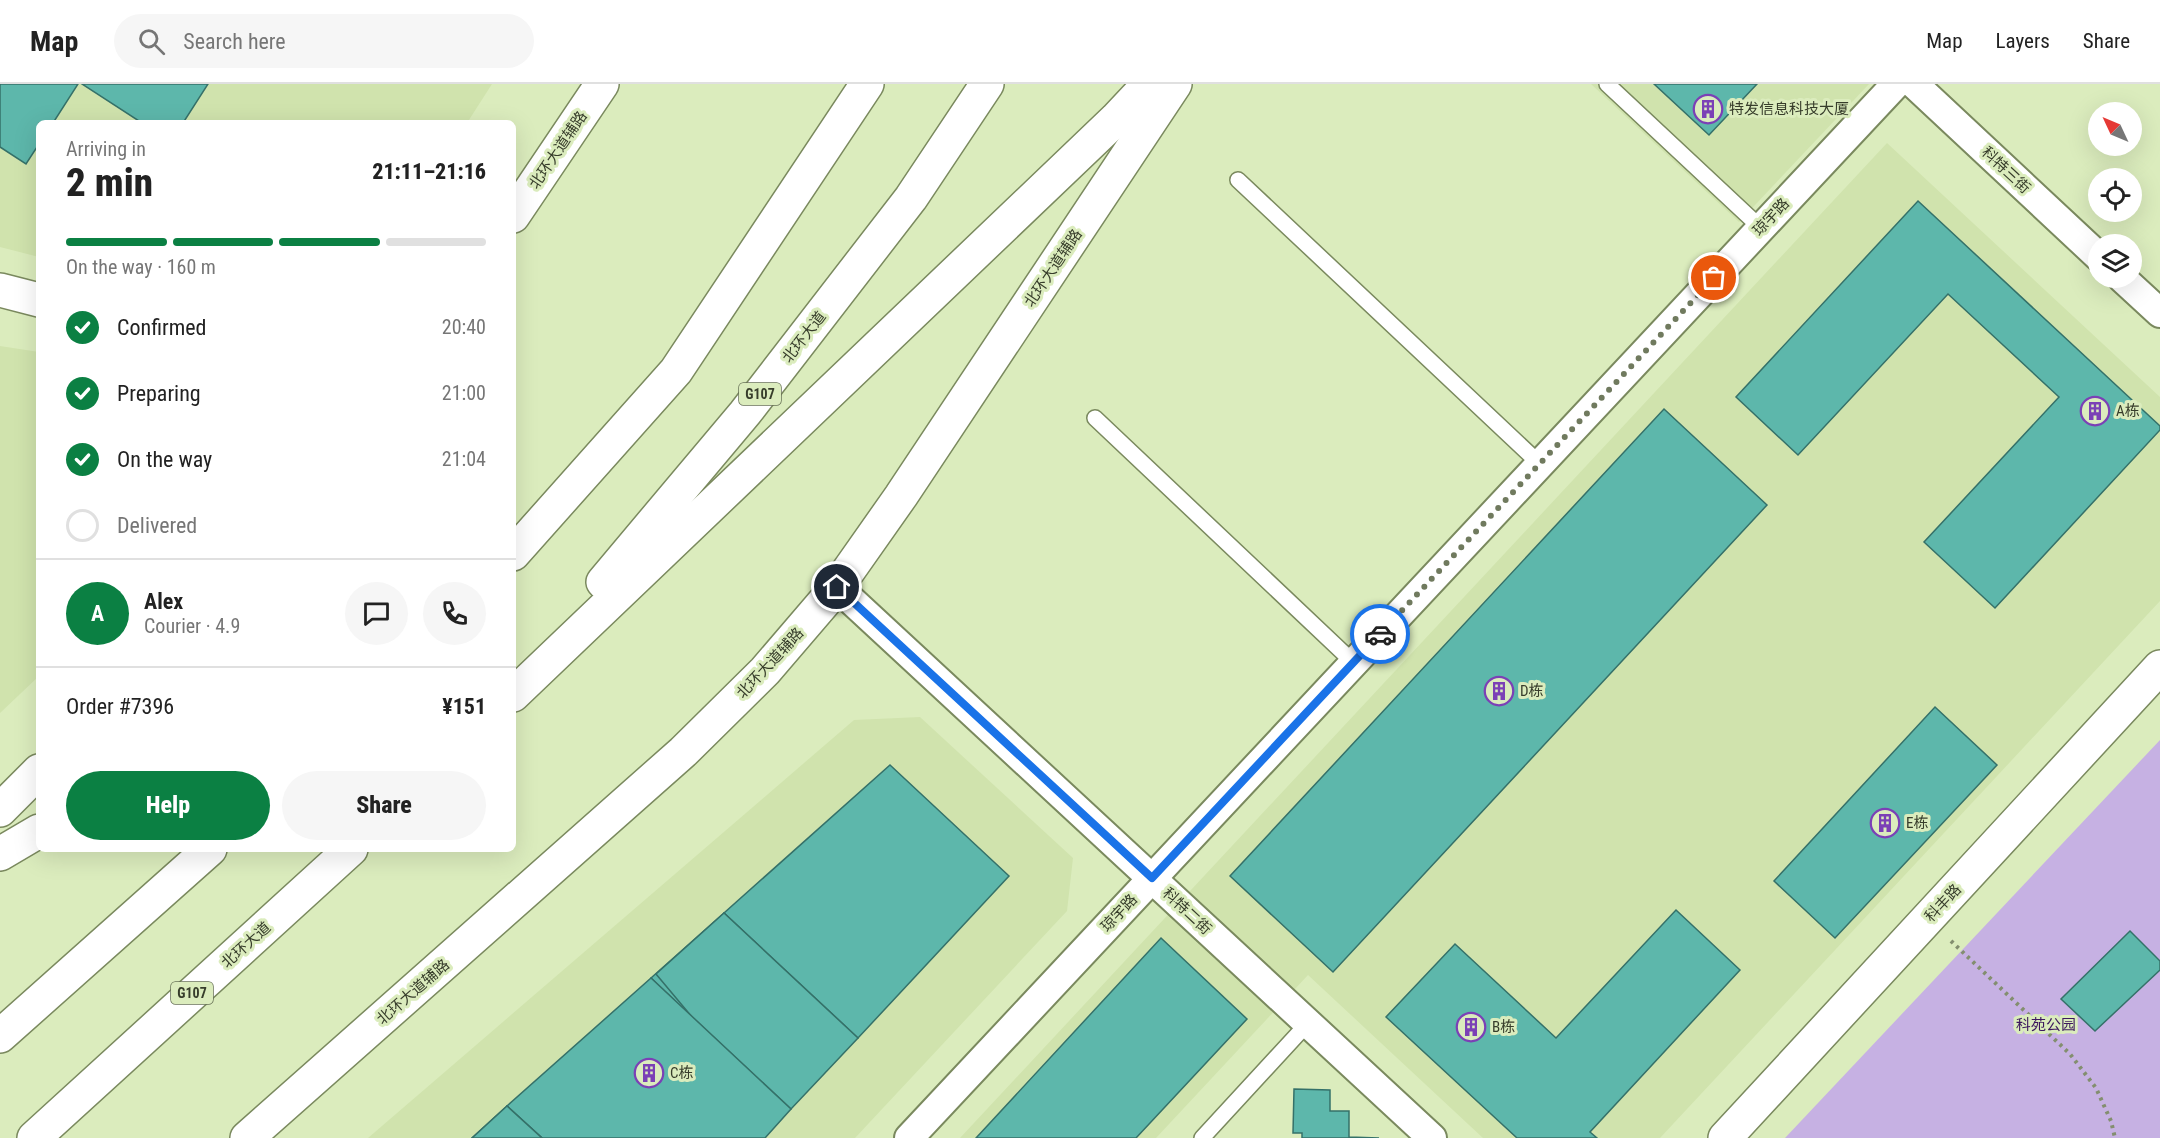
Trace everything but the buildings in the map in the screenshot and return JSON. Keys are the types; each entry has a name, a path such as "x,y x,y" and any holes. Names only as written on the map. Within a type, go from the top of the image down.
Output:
{"main road":[{"name":"北环大道辅路","path":"516,211 602,84"},
{"path":"516,551 676,371 867,84"},
{"name":"北环大道","path":"516,685 745,413 911,198 987,84"},
{"path":"516,692 1116,119 1149,84"},
{"name":"北环大道辅路","path":"247,1138 683,752 765,671 837,587 908,486 1176,84"},
{"path":"0,290 36,299"},
{"path":"516,521 676,371"},
{"name":"科丰路","path":"1725,1138 2160,667"},
{"path":"0,810 36,774"},
{"path":"0,854 36,833"},
{"path":"0,1036 207,852"},
{"name":"北环大道","path":"34,1138 348,852"}],"street":[{"name":"琼宇路","path":"917,1135 1353,662 1896,84"},
{"name":"科特三街","path":"1914,84 2088,247"},
{"path":"2136,288 2156,302"},
{"name":"科特二街","path":"837,587 1432,1138"}],"lane":[{"path":"1607,84 1761,228"},
{"path":"1238,180 1540,464"},
{"path":"1095,418 1353,662"},
{"path":"1202,1138 1308,1023"}],"path":[{"path":"1950,940 2070,1054 2096,1088 2111,1121 2115,1138"}],"shaded area":[{"path":"0,84 492,84 469,120 36,120 36,256 0,247"},
{"path":"1591,84 1869,84 1739,222"},
{"path":"1887,143 2160,397 2160,601 1660,1138 1483,1138 1308,975 1156,1138 960,1138"},
{"path":"0,346 36,352 36,679 0,713"},
{"path":"920,717 1073,858 1067,911 855,1138 368,1138 854,720"}],"green space":[{"name":"科苑公园","path":"2160,740 2160,1138 1785,1138"}],"way so far":[{"path":"1380,634 1714,278"}],"place":[{"name":"特发信息科技大厦","path":"1708,109"},
{"name":"A栋","path":"2095,411"},
{"name":"D栋","path":"1499,691"},
{"name":"E栋","path":"1885,823"},
{"name":"B栋","path":"1471,1027"},
{"name":"C栋","path":"649,1073"}],"route":[{"path":"837,587 1152,878 1380,634"}]}
